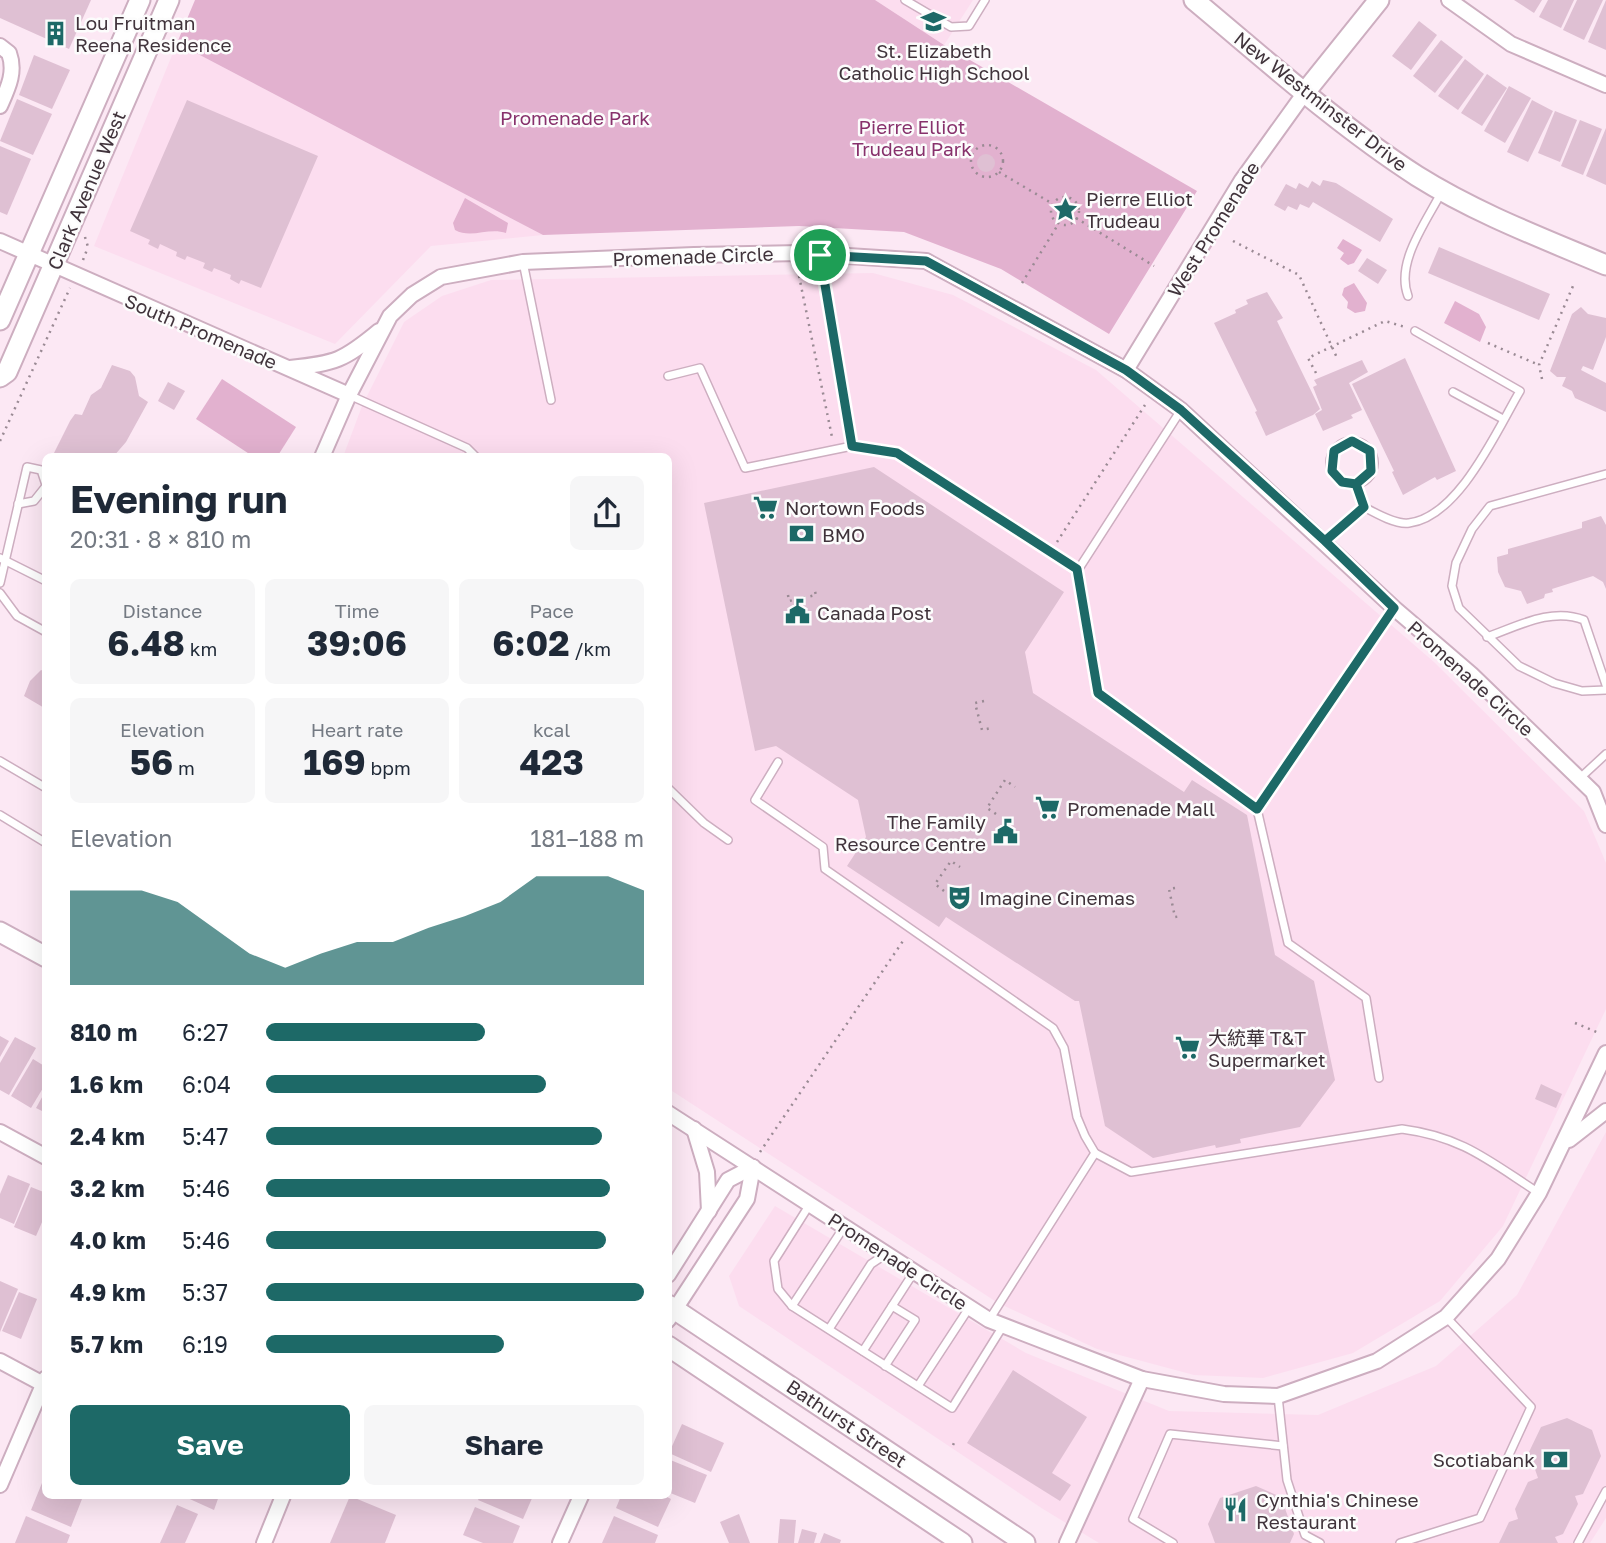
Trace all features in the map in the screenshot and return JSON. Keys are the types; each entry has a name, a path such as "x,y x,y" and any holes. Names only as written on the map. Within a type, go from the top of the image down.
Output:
{"street":[{"name":"Clark Avenue West","path":"0,320 140,0"},
{"name":"Clark Avenue West","path":"0,377 7,372 169,0"},
{"name":"New Westminster Drive","path":"1194,0 1365,139 1442,190 1517,227 1606,265"},
{"path":"1306,91 1379,0"},
{"path":"1449,0 1511,44 1606,85"},
{"path":"0,46 9,53 12,70 11,81 0,106"},
{"name":"West Promenade","path":"1126,370 1242,180 1306,91"},
{"name":"South Promenade","path":"0,241 349,395"},
{"name":"Promenade Circle","path":"324,453 349,395 390,316 412,295 441,277 523,262 801,253 926,261 1126,370 1181,410 1394,608 1471,674 1593,792 1604,814"},
{"name":"Promenade Circle","path":"288,368 324,364 348,357 385,326"},
{"path":"0,932 42,955"},
{"name":"Promenade Circle","path":"672,1115 996,1323 1142,1379 1224,1394 1278,1395 1377,1361 1446,1317 1498,1259 1539,1193 1604,1060"},
{"path":"1565,1143 1606,1111"},
{"path":"694,1129 707,1172 709,1211"},
{"path":"0,1132 42,1155"},
{"path":"672,1269 728,1180 753,1167"},
{"path":"672,1310 747,1199 753,1167"},
{"name":"Bathurst Street","path":"672,1312 1025,1543"},
{"name":"Bathurst Street","path":"672,1349 962,1543"},
{"path":"0,1361 42,1380"},
{"path":"1068,1543 1142,1379"},
{"path":"0,1485 42,1386"},
{"path":"264,1543 282,1499"},
{"path":"560,1543 580,1499"}],"lane":[{"path":"905,0 951,27 969,26 985,0"},
{"path":"1408,296 1402,281 1408,260 1442,190"},
{"path":"820,255 852,446"},
{"path":"523,262 551,400"},
{"path":"1356,484 1364,507 1408,524 1434,514 1460,492 1520,391 1415,331"},
{"path":"668,376 700,368 745,468 852,446 897,453 1077,569"},
{"path":"1454,391 1503,419"},
{"path":"349,395 455,442 470,453"},
{"path":"1181,410 1077,569 1098,693 1257,809 1288,943 1366,998 1379,1078"},
{"path":"1352,441 1365,446 1373,457 1371,471 1356,484 1336,478 1330,464 1334,451 1352,441"},
{"path":"0,583 3,560 27,467 41,470 42,473"},
{"path":"1488,637 1555,614 1573,615 1584,620 1606,687 1582,691 1554,683 1519,666 1488,637 1460,608 1452,586 1456,563 1472,529 1490,506 1606,474"},
{"path":"18,504 34,501 42,491"},
{"path":"1325,541 1364,507"},
{"path":"3,560 42,579"},
{"path":"0,593 17,616 42,630"},
{"path":"1257,809 1394,608"},
{"path":"1579,779 1606,754"},
{"path":"0,761 42,786"},
{"path":"778,762 755,800 823,848 825,869 1053,1028 1064,1048 1077,1117 1095,1153 1131,1172 1402,1129 1438,1134 1466,1146 1539,1193"},
{"path":"672,792 704,823 728,840"},
{"path":"0,815 42,841"},
{"path":"810,1204 774,1261 778,1289 792,1306 951,1408 996,1323 1095,1153"},
{"path":"792,1306 844,1227"},
{"path":"828,1329 871,1264 886,1254"},
{"path":"863,1351 914,1272"},
{"path":"885,1366 915,1320 892,1306"},
{"path":"918,1386 969,1308"},
{"path":"1400,1543 1480,1518 1531,1406 1446,1317"},
{"path":"1278,1395 1287,1480 1305,1535 1320,1543"},
{"path":"1172,1543 1133,1519 1170,1434 1283,1446"},
{"path":"1578,1543 1606,1490"},
{"path":"1598,1507 1606,1511"}],"path":[{"path":"985,145 997,148 1003,160 999,172 988,178 976,174 970,163 974,150 985,145"},
{"path":"999,172 1053,204"},
{"path":"1064,197 1072,199 1079,210 1076,218 1066,225 1059,223 1052,217 1053,204 1064,197"},
{"path":"1076,218 1154,266"},
{"path":"1021,283 1059,223"},
{"path":"1233,241 1299,275 1338,360"},
{"path":"799,276 833,442"},
{"path":"1542,379 1539,365 1573,286"},
{"path":"0,441 60,311"},
{"path":"1316,373 1308,358 1385,321 1415,331"},
{"path":"1488,343 1539,365"},
{"path":"1057,542 1145,405"},
{"path":"788,595 789,601 816,595 814,587"},
{"path":"984,701 975,703 982,730 991,728"},
{"path":"996,814 987,808 1005,780 1015,787"},
{"path":"944,891 935,884 945,869 951,861 960,867"},
{"path":"1175,888 1169,889 1175,917 1181,916"},
{"path":"753,1167 764,1146 911,929"},
{"path":"1575,1023 1599,1033"},
{"path":"953,1445 956,1439"}],"shaded area":[{"name":"St. Elizabeth Catholic High School","path":"875,0 973,0 944,45"},
{"path":"177,43 543,235 431,246 335,344 94,246"},
{"path":"873,273 953,295 1096,370 1434,662 1584,811 1606,863 1606,1009 1503,1226 1440,1301 1353,1353 1263,1378 1194,1375 1097,1349 998,1303 672,1091 672,453 344,453 362,406 404,322 442,296 491,280"},
{"path":"1606,1132 1606,1518 1590,1543 1099,1543 1043,1509 739,1306 729,1276 775,1206 1026,1353 1169,1411 1318,1415 1436,1366 1517,1295"}],"green space":[{"name":"Promenade Park","path":"195,0 875,0 944,45 1197,191 1109,334 1001,269 904,232 799,226 543,235 177,43"},
{"path":"465,198 508,223 506,233 467,233 455,230 453,223"},
{"path":"1343,239 1362,250 1354,263 1348,265 1340,259 1344,253 1337,248"},
{"path":"1354,283 1367,303 1365,311 1355,313 1347,308 1348,302 1342,295 1344,288"},
{"path":"1455,301 1479,314 1486,327 1480,342 1444,323"},
{"path":"222,379 296,427 280,453 248,453 196,419"}],"building":[{"name":"Lou Fruitman Reena Residence","path":"0,0 91,0 69,49 0,18"},
{"path":"1514,0 1542,0 1534,13"},
{"path":"1548,0 1574,0 1561,28 1539,17"},
{"path":"1577,0 1603,0 1584,40 1563,30"},
{"path":"1606,0 1606,50 1588,42"},
{"path":"1419,21 1437,35 1411,70 1392,56"},
{"path":"1441,40 1463,57 1435,93 1413,76"},
{"path":"34,55 70,70 52,109 19,95"},
{"path":"1465,59 1484,74 1458,110 1438,96"},
{"path":"1487,74 1507,88 1482,126 1461,113"},
{"path":"1509,86 1531,98 1505,143 1484,131"},
{"path":"17,99 52,114 33,155 0,141"},
{"path":"187,100 318,156 261,288 241,280 239,284 230,279 231,275 214,268 212,272 203,268 205,263 187,256 185,260 176,256 177,252 160,244 158,249 148,244 150,240 130,231"},
{"path":"1532,100 1553,111 1528,162 1507,152"},
{"path":"1555,111 1577,120 1560,162 1538,153"},
{"path":"1580,120 1602,129 1583,175 1561,166"},
{"path":"1606,128 1606,185 1586,176"},
{"path":"0,146 31,159 7,215 0,212"},
{"path":"982,154 990,154 995,163 993,170 982,172 977,167 977,159"},
{"path":"1323,180 1336,183 1393,219 1380,242 1313,202 1309,208 1300,204 1297,210 1288,206 1285,211 1274,205 1286,184 1296,189 1299,183 1308,188 1312,181 1320,186"},
{"path":"1439,247 1550,294 1539,320 1428,273"},
{"path":"1367,258 1387,270 1378,284 1358,271"},
{"path":"1267,292 1283,318 1277,321 1320,409 1313,415 1266,436 1255,412 1257,411 1214,323 1236,313 1235,310 1248,304 1246,300"},
{"path":"1581,307 1588,314 1606,318 1606,337 1593,370 1583,366 1581,370 1606,383 1606,412 1575,398 1572,391 1562,386 1566,377 1557,377 1550,371 1572,314"},
{"path":"1405,358 1456,471 1437,480 1435,477 1403,495 1352,384"},
{"path":"1362,360 1368,372 1349,383 1362,410 1351,415 1353,418 1323,431 1315,414 1322,410 1313,387 1317,385 1314,380"},
{"path":"112,365 130,371 135,377 139,396 148,402 126,442 116,453 54,453 75,414 82,415 91,395 101,388"},
{"path":"168,382 185,391 174,410 158,401"},
{"name":"Promenade Mall","path":"874,467 1064,592 1025,652 1033,693 1184,792 1192,780 1247,815 1275,955 1314,981 1335,1080 1300,1127 1240,1139 1241,1143 1216,1148 1215,1145 1153,1158 1105,1126 1079,1001 1075,1001 946,917 939,927 847,866 866,837 858,800 776,746 755,751 704,503"},
{"path":"1601,516 1606,525 1606,589 1603,582 1593,576 1552,589 1553,592 1545,594 1544,598 1527,604 1521,591 1505,587 1498,572 1497,557 1508,554 1508,549 1582,528 1582,522"},
{"path":"42,670 42,707 24,696 30,681"},
{"path":"0,1036 9,1041 0,1057"},
{"path":"15,1037 36,1048 9,1095 0,1090 0,1063"},
{"path":"33,1059 42,1065 42,1090 31,1108 11,1096"},
{"path":"1541,1084 1562,1094 1556,1108 1535,1099"},
{"path":"42,1097 42,1111 36,1108"},
{"path":"8,1175 30,1184 14,1224 0,1218 0,1194"},
{"path":"31,1187 42,1191 42,1222 36,1236 14,1227"},
{"path":"0,1281 18,1289 0,1332"},
{"path":"19,1292 37,1299 21,1339 2,1331"},
{"path":"1013,1370 1087,1417 1052,1473 1071,1485 1060,1501 967,1443"},
{"path":"1567,1418 1592,1430 1601,1456 1583,1494 1575,1496 1578,1504 1563,1534 1555,1537 1558,1543 1499,1543 1509,1522 1518,1519 1515,1509 1528,1482 1538,1478 1529,1452 1541,1427"},
{"path":"682,1424 724,1443 711,1472 672,1454 672,1446"},
{"path":"672,1461 707,1475 695,1503 672,1494"},
{"path":"42,1483 42,1499 82,1499 71,1527 31,1510"},
{"path":"1256,1486 1281,1497 1294,1534 1290,1543 1215,1543 1208,1524 1220,1498"},
{"path":"190,1499 218,1499 214,1510"},
{"path":"349,1499 357,1499 396,1515 385,1543 330,1543"},
{"path":"478,1499 532,1499 523,1519"},
{"path":"620,1499 671,1499 658,1527 616,1508"},
{"path":"177,1505 198,1514 185,1543 160,1543"},
{"path":"475,1507 520,1526 513,1543 483,1543 463,1535"},
{"path":"739,1514 750,1543 729,1543 720,1522"},
{"path":"26,1516 70,1535 67,1543 15,1543"},
{"path":"614,1516 658,1535 655,1543 602,1543"},
{"path":"780,1519 796,1520 794,1543 778,1543"},
{"path":"802,1529 817,1533 814,1543 798,1543"},
{"path":"824,1533 841,1540 840,1543 820,1543"}],"place":[{"name":"St. Elizabeth Catholic High School","path":"934,22"},
{"name":"Lou Fruitman Reena Residence","path":"55,33"},
{"name":"Pierre Elliot Trudeau","path":"1066,209"},
{"name":"Nortown Foods","path":"765,507"},
{"name":"BMO","path":"802,534"},
{"name":"Canada Post","path":"797,612"},
{"name":"Promenade Mall","path":"1047,808"},
{"name":"The Family Resource Centre","path":"1006,832"},
{"name":"Imagine Cinemas","path":"959,897"},
{"name":"大統華 T&T Supermarket","path":"1188,1048"},
{"name":"Scotiabank","path":"1555,1459"},
{"name":"Cynthia's Chinese Restaurant","path":"1236,1510"}],"route":[{"path":"820,255 852,446 897,453 1077,569 1098,693 1257,809 1394,608 1325,541 1364,507 1356,484 1368,477 1371,471 1373,457 1370,451 1359,442 1352,441 1339,445 1334,451 1330,464 1332,471 1342,482 1356,484 1364,507 1341,526 1325,541 1181,410 1126,370 926,261 820,255"}],"park label":[{"name":"Pierre Elliot Trudeau Park","path":"912,137"}]}
